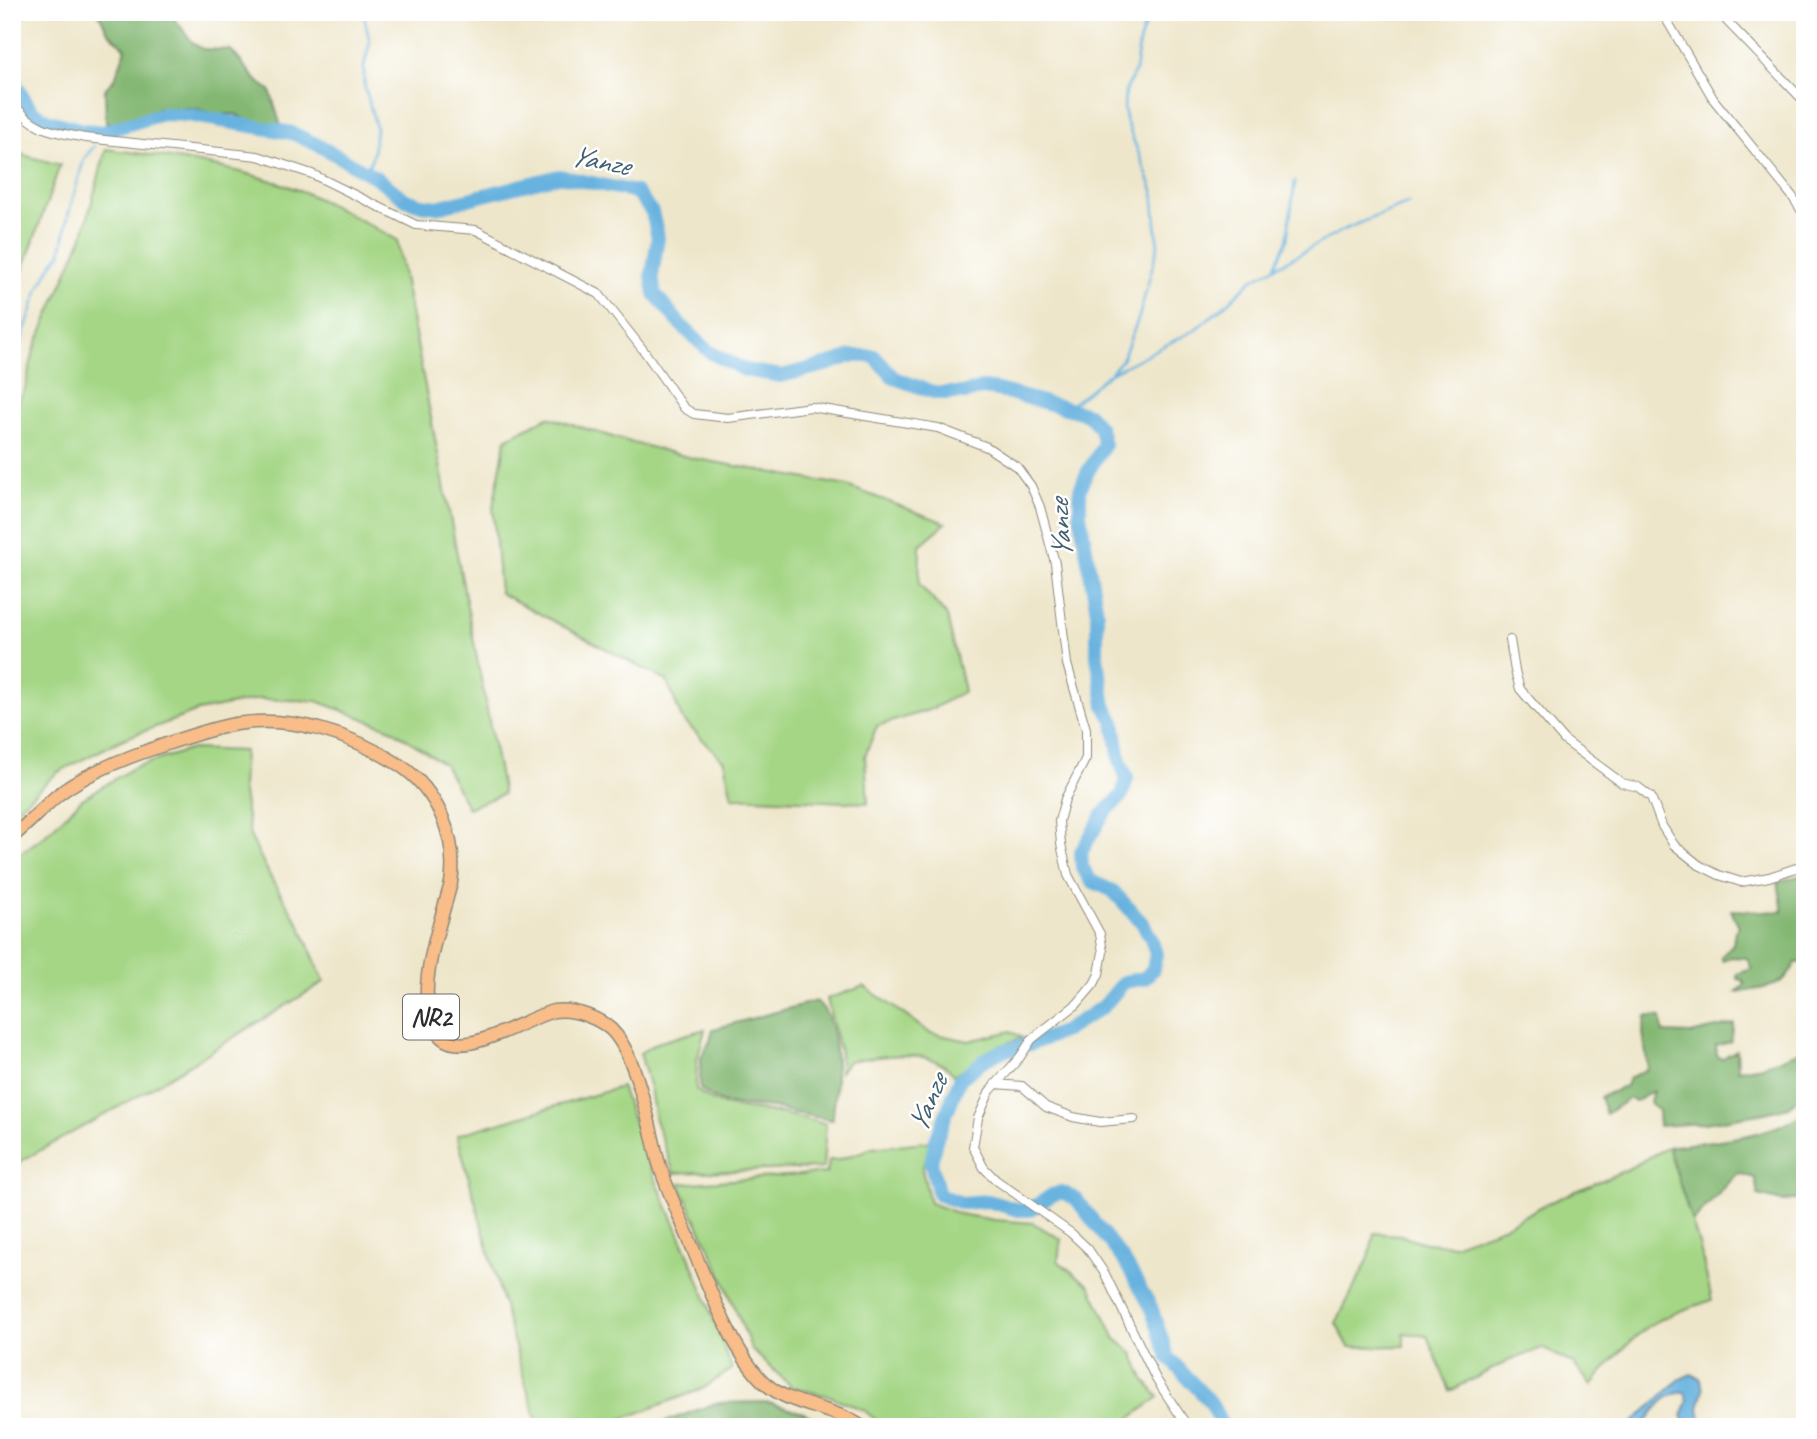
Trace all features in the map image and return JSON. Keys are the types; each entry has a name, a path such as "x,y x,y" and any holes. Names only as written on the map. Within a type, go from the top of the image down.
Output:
{"highway":[{"name":"NR2","path":"12,837 58,795 126,758 190,735 237,724 271,722 313,727 353,740 407,770 426,788 439,810 451,848 451,883 427,983 426,1004 437,1033 447,1042 469,1044 555,1011 569,1011 604,1024 614,1032 622,1043 633,1070 668,1188 728,1329 750,1366 766,1384 783,1396 834,1411 862,1427"}],"street":[{"path":"1662,12 1714,100 1792,196 1805,216"},
{"path":"1718,12 1805,102"},
{"path":"12,102 30,123 57,133 258,156 312,174 416,225 476,230 599,294 684,408 694,414 728,418 811,407 938,428 987,447 1017,467 1031,486 1040,507 1055,563 1067,664 1086,729 1086,758 1065,799 1059,821 1060,844 1068,875 1100,934 1103,952 1099,974 1086,994 1072,1009 1032,1039 990,1091 978,1118 973,1147 984,1168 996,1180 1079,1239 1094,1257 1105,1274 1156,1379 1188,1427"},
{"path":"1510,640 1520,689 1564,740 1622,783 1638,787 1651,797 1662,827 1674,845 1699,865 1741,882 1769,877 1805,865"},
{"path":"995,1084 1022,1086 1046,1107 1073,1117 1100,1122 1134,1119"}],"green space":[{"path":"98,12 169,12 194,44 203,49 231,50 257,81 270,90 282,130 235,114 219,115 192,108 159,108 115,124 106,122 105,89 115,78 126,49 108,32"},
{"path":"106,149 205,164 254,175 326,202 397,240 503,794 468,808 444,764 391,729 317,701 260,699 198,711 123,739 58,772 12,813 12,414 25,389 34,350 83,235"},
{"path":"12,152 60,165 12,302"},
{"path":"548,417 692,458 847,486 946,523 920,545 919,584 947,616 964,691 932,709 877,726 865,756 868,803 732,797 724,761 682,719 667,681 500,593 493,507 506,439"},
{"path":"192,749 244,751 242,787 250,836 272,880 300,925 324,982 138,1096 12,1166 12,859 43,837 82,799 135,767"},
{"path":"1805,874 1805,962 1795,963 1791,972 1779,983 1736,992 1745,984 1743,980 1737,979 1737,974 1752,969 1747,958 1730,957 1723,961 1721,957 1733,944 1735,931 1739,926 1731,910 1783,912 1778,882"},
{"path":"864,986 930,1033 969,1041 1011,1031 1022,1038 997,1047 954,1075 932,1060 904,1055 848,1061 840,1072 840,1053 827,999"},
{"path":"816,1001 824,1010 834,1039 836,1074 832,1120 767,1107 728,1104 700,1088 701,1057 713,1029"},
{"path":"1646,1016 1661,1017 1663,1033 1690,1034 1734,1024 1731,1042 1716,1046 1717,1055 1721,1059 1737,1050 1738,1070 1763,1066 1805,1049 1805,1094 1788,1107 1705,1123 1659,1126 1658,1111 1650,1102 1653,1091 1635,1102 1630,1098 1606,1114 1600,1097 1626,1086 1629,1078 1648,1069 1643,1032"},
{"path":"705,1029 697,1060 696,1089 723,1105 773,1112 826,1124 823,1168 674,1173 655,1120 650,1088 640,1053 657,1043"},
{"path":"621,1087 732,1369 702,1389 601,1427 539,1427 457,1135"},
{"path":"1805,1112 1805,1199 1782,1201 1758,1195 1755,1178 1738,1173 1692,1222 1668,1147 1757,1133 1790,1121"},
{"path":"933,1141 922,1169 930,1203 959,1214 1033,1223 1061,1239 1058,1261 1090,1286 1115,1338 1133,1353 1145,1381 1159,1397 1131,1418 1137,1427 884,1427 864,1410 832,1397 792,1387 752,1350 716,1262 679,1184 827,1173 829,1160 838,1160 872,1148"},
{"path":"1668,1147 1699,1244 1712,1300 1652,1324 1623,1349 1591,1385 1574,1364 1542,1348 1508,1361 1450,1391 1427,1336 1404,1333 1404,1346 1349,1347 1336,1323 1369,1258 1374,1233 1400,1235 1425,1243 1453,1245 1505,1226 1548,1203 1626,1170"},
{"path":"766,1402 804,1413 834,1427 651,1427 716,1403"}],"water":[{"path":"1691,1374 1700,1378 1703,1389 1699,1405 1701,1427 1686,1427 1682,1415 1688,1401 1685,1393 1678,1393 1666,1399 1642,1427 1628,1427 1680,1379"}],"waterway":[{"path":"363,12 370,42 364,66 364,84 376,127 373,154 367,172"},
{"path":"1072,410 1071,405 1122,360 1139,317 1158,246 1153,190 1126,121 1124,106 1125,92 1135,71 1139,43 1149,12"},
{"name":"Yanze","path":"12,78 31,110 46,120 83,130 103,132 162,114 188,115 292,133 377,178 406,200 422,205 437,207 559,176 636,192 652,212 658,238 652,275 655,294 680,324 711,353 745,370 781,376 851,356 874,356 894,378 936,393 966,393 982,388 998,390 1088,414 1100,428 1104,445 1080,489 1080,514 1097,612 1097,656 1105,706 1114,722 1120,761 1127,778 1122,795 1103,815 1081,852 1082,867 1091,881 1113,891 1143,924 1156,954 1153,969 1145,978 1124,982 1104,1006 1065,1031 1031,1044 1002,1051 986,1059 960,1079 936,1140 931,1163 939,1195 962,1203 988,1201 1018,1210 1030,1210 1052,1195 1062,1192 1076,1199 1125,1262 1151,1307 1168,1357 1211,1403 1223,1427"},
{"path":"12,369 39,288 61,253 84,159 94,146"},
{"path":"1275,266 1287,240 1295,181"},
{"path":"1113,372 1193,331 1252,280 1343,230 1409,203"}]}
